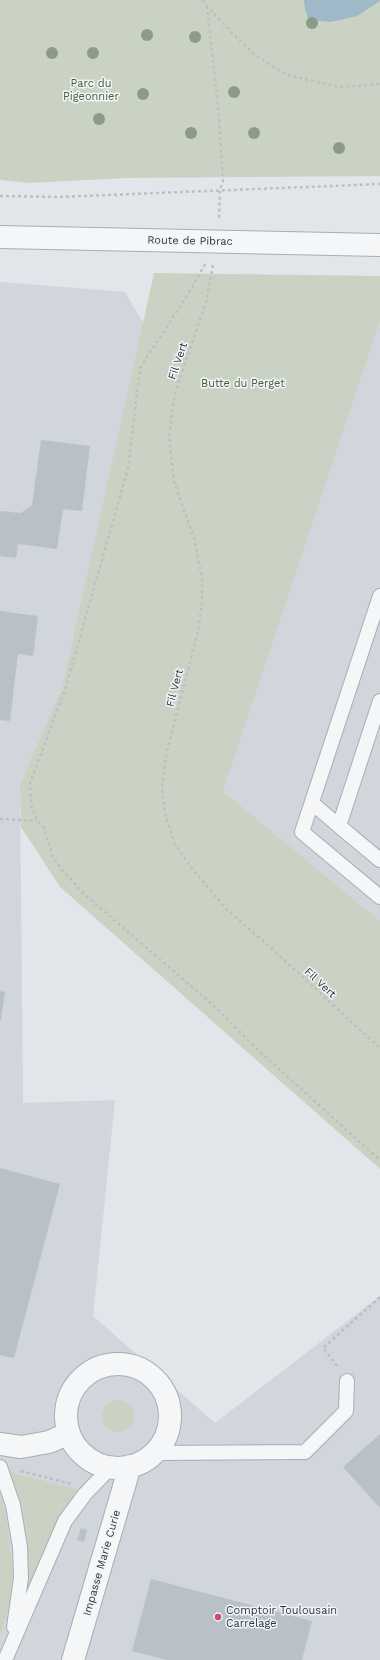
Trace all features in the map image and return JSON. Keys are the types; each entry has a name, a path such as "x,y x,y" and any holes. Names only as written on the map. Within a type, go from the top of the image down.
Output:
{"street":[{"name":"Route de Pibrac","path":"0,237 380,245"},
{"path":"119,1363 134,1366 148,1373 159,1384 167,1397 170,1412 169,1427 164,1441 154,1454 143,1461 121,1467 98,1464 85,1456 75,1446 69,1433 66,1412 72,1391 78,1382 90,1372 104,1366 119,1363"},
{"path":"0,1444 21,1447 49,1442 69,1433"},
{"name":"Impasse Marie Curie","path":"73,1660 121,1467"}],"lane":[{"path":"380,596 374,632 302,832 380,897"},
{"path":"339,826 380,701"},
{"path":"312,803 380,860"},
{"path":"154,1454 305,1452 346,1411 347,1381"},
{"path":"0,1467 13,1505 20,1547 21,1578 11,1647"},
{"path":"6,1660 65,1521 90,1489 121,1467"}],"path":[{"path":"203,0 206,6 254,54 290,76 340,87 380,84"},
{"path":"206,6 219,116 223,182 220,190 219,220"},
{"path":"0,196 59,196 380,184"},
{"name":"Fil Vert","path":"214,260 206,302 175,393 169,437 174,482 194,538 202,578 202,604 196,639 167,751 162,787 164,814 175,844 194,871 224,908 271,948 380,1048"},
{"path":"207,262 140,368 128,468 65,690 30,783 31,805 37,821 44,828 52,856 62,870 84,894 213,1005 262,1054 380,1160"},
{"path":"0,819 37,821"},
{"path":"347,1381 323,1348 380,1297"},
{"path":"15,1469 90,1489"}],"shaded area":[{"path":"0,282 125,292 144,324 62,688 20,784 23,1103 115,1100 93,1316 215,1423 380,1296 380,1660 0,1660"},
{"path":"380,322 380,921 223,791"}],"green space":[{"name":"Parc du Pigeonnier","path":"0,0 380,0 380,176 126,178 28,183 0,180"},
{"name":"Butte du Perget","path":"154,273 380,276 380,322 223,791 380,921 380,1169 60,887 21,827 20,784 62,688"},
{"path":"115,1400 121,1400 131,1407 134,1416 133,1422 127,1429 121,1432 115,1432 105,1425 102,1419 102,1413 109,1403"},
{"path":"9,1472 77,1489 80,1493 25,1606 27,1585 25,1532 17,1496"},
{"path":"0,1493 6,1515 14,1583 10,1603 0,1636"}],"water":[{"path":"304,0 380,1 357,16 331,22 309,20 305,10"}],"building":[{"path":"41,440 90,446 82,511 63,509 57,549 18,544 16,558 0,556 0,511 21,513 32,505"},
{"path":"0,611 38,616 33,656 18,654 10,721 0,720"},
{"path":"0,991 5,992 1,1020 0,1020"},
{"path":"0,1168 60,1184 14,1358 0,1355"},
{"path":"380,1434 380,1508 343,1467"},
{"path":"81,1528 87,1530 84,1542 77,1540"},
{"name":"Comptoir Toulousain Carrelage","path":"151,1579 312,1621 302,1660 167,1660 132,1651"}],"place":[{"name":"Comptoir Toulousain Carrelage","path":"218,1617"}]}
